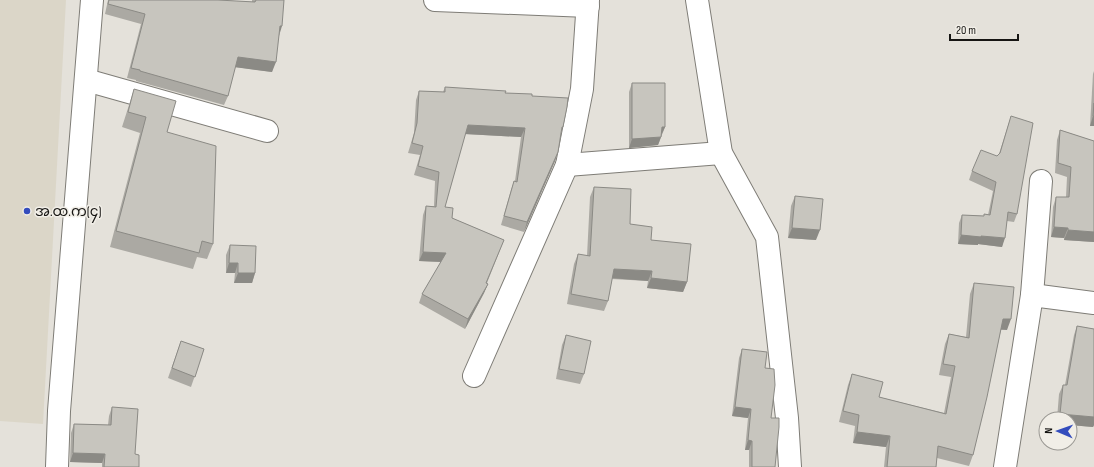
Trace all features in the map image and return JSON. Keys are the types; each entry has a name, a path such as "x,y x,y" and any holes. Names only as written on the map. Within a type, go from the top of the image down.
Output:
{"street":[{"path":"57,467 59,411 92,0"},
{"path":"436,0 588,3 582,88 566,165 474,376"},
{"path":"697,0 721,153 767,237 787,418 790,467"},
{"path":"86,80 267,131"},
{"path":"566,165 721,153"},
{"path":"1006,467 1032,295 1042,181"},
{"path":"1032,295 1094,304"}],"shaded area":[{"name":"အ.ထ.က(၄)","path":"0,0 66,0 43,424 0,421"}],"building":[{"path":"109,0 218,0 255,2 256,0 284,0 282,26 280,26 276,62 238,57 228,96 131,68 145,14 108,4"},
{"path":"632,83 665,83 665,127 662,127 661,137 632,139"},
{"path":"445,87 506,91 505,93 568,98 558,152 527,222 504,216 514,181 517,182 525,128 468,125 445,207 453,208 452,218 504,240 486,283 488,284 468,319 422,294 446,253 423,252 426,206 436,207 439,172 418,166 423,146 412,143 417,123 419,91 445,92"},
{"path":"134,89 176,101 167,132 216,146 213,244 202,241 199,253 116,231 146,117 128,112"},
{"path":"1011,116 1033,123 1017,214 1008,212 1005,238 961,235 962,215 990,215 996,182 972,171 981,150 997,156 1000,153"},
{"path":"1060,130 1094,141 1094,232 1068,230 1068,228 1054,227 1056,197 1069,197 1071,167 1058,163"},
{"path":"594,187 631,189 630,224 652,227 651,240 691,244 687,282 651,278 652,271 614,269 608,301 571,294 578,254 590,256"},
{"path":"795,196 823,199 820,230 792,228"},
{"path":"230,245 256,246 255,273 238,273 238,263 229,263"},
{"path":"974,283 1014,287 1011,319 1003,319 973,455 938,446 936,467 887,467 890,436 857,432 859,415 843,411 852,374 883,382 879,397 946,414 955,366 943,364 949,334 969,338"},
{"path":"1077,326 1094,329 1094,417 1078,416 1078,411 1060,411 1063,385 1067,385"},
{"path":"566,335 591,341 584,374 559,369"},
{"path":"181,341 204,349 195,377 172,368"},
{"path":"742,349 767,352 765,368 774,369 775,385 771,418 779,418 775,467 752,467 752,441 748,440 751,409 735,407"},
{"path":"112,407 138,409 135,454 139,455 139,467 104,467 105,454 73,453 74,424 111,425"}],"place":[{"name":"အ.ထ.က(၄)","path":"27,211"}]}
